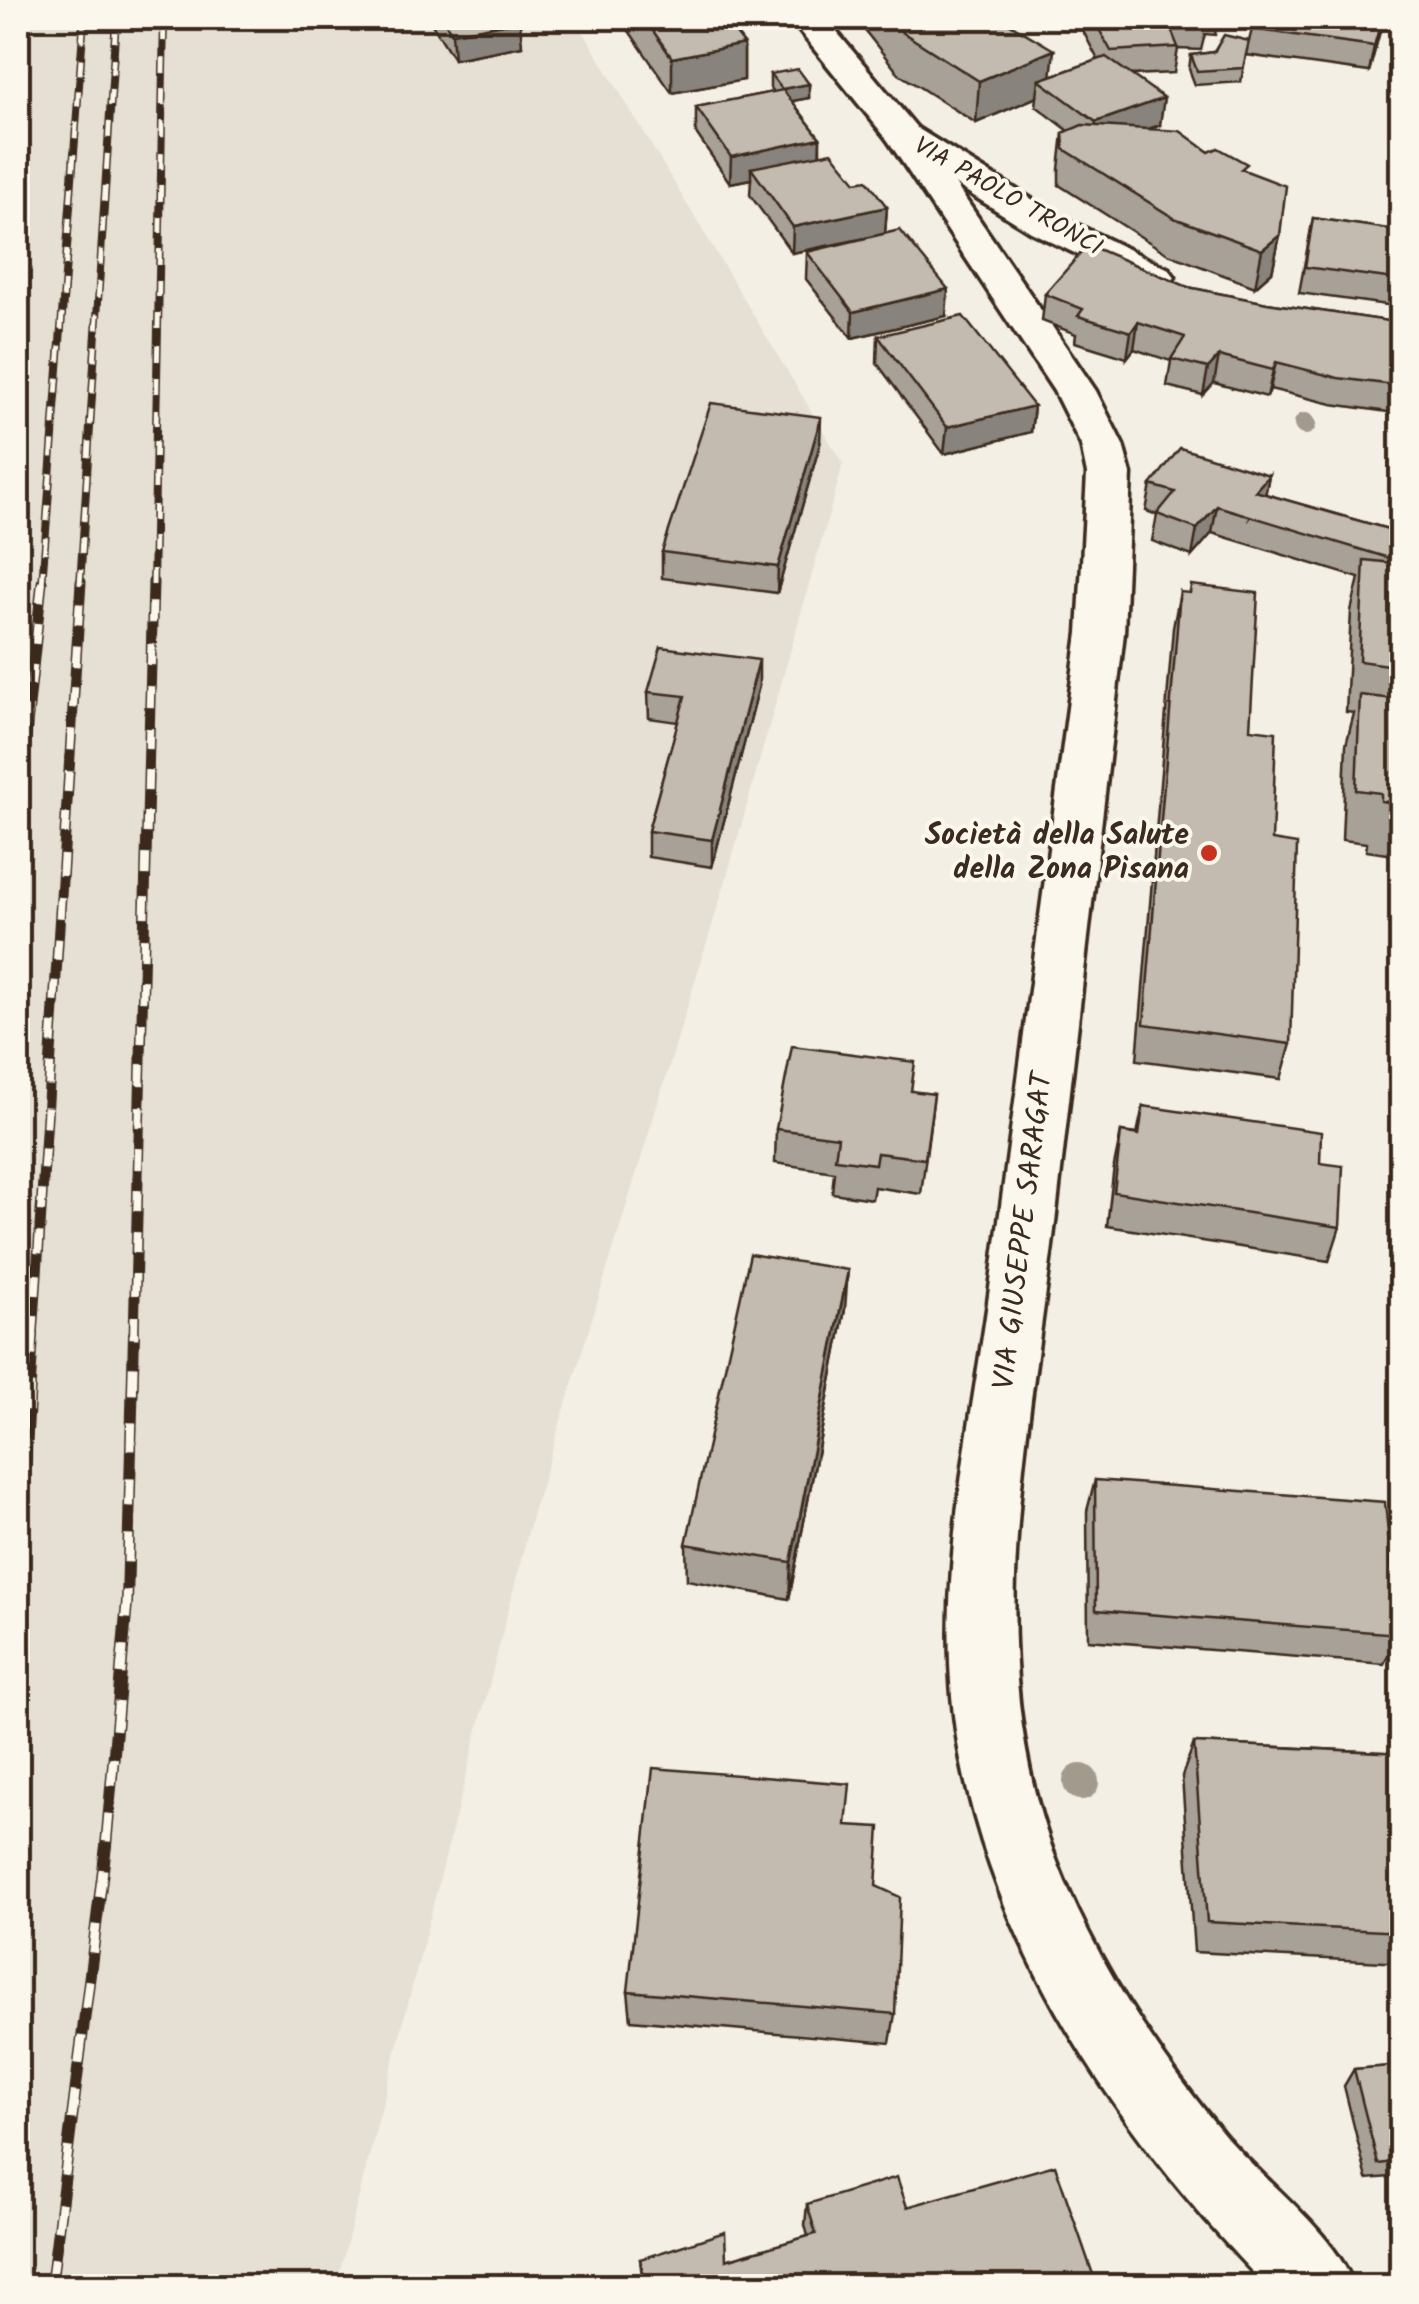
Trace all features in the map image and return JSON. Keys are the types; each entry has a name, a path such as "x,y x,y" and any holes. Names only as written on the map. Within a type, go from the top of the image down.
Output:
{"street":[{"path":"808,18 904,136"},
{"name":"VIA PAOLO TRONCI","path":"904,136 1045,224 1189,291"},
{"name":"VIA GIUSEPPE SARAGAT","path":"904,136 1074,390 1102,445 1109,474 1101,633 981,1582 984,1672 994,1758 1031,1883 1132,2067 1198,2159 1317,2286"}],"lane":[{"path":"1376,18 1402,21"}],"shaded area":[{"path":"18,18 575,18 843,464 725,883 534,1509 336,2286 18,2286"}],"building":[{"path":"442,18 518,18 520,21 452,33"},
{"path":"644,18 724,18 744,44 672,58"},
{"path":"890,18 1000,18 1054,50 979,81 902,32"},
{"path":"1093,18 1207,18 1205,25 1168,22 1178,47 1111,51"},
{"path":"1255,18 1382,18 1374,46 1251,29"},
{"path":"1224,35 1249,41 1243,68 1197,71 1191,55 1214,52"},
{"path":"1106,57 1164,98 1096,122 1039,80"},
{"path":"798,69 809,84 782,89 770,74"},
{"path":"783,90 820,138 731,157 696,107"},
{"path":"1082,125 1180,131 1209,152 1218,148 1247,164 1241,169 1286,186 1280,235 1262,250 1174,218 1064,149 1063,133"},
{"path":"832,152 856,182 867,180 887,207 793,227 751,168"},
{"path":"1313,218 1402,231 1402,280 1305,267"},
{"path":"900,230 948,289 853,312 807,252"},
{"path":"1088,245 1188,287 1402,323 1402,386 1338,378 1276,362 1273,370 1219,356 1208,368 1171,359 1185,337 1138,322 1131,332 1078,316 1083,309 1045,294"},
{"path":"963,316 1034,406 947,427 878,336"},
{"path":"711,403 821,417 778,567 662,552"},
{"path":"1180,448 1269,475 1255,491 1402,533 1402,562 1217,506 1197,529 1157,514 1175,492 1151,485"},
{"path":"1364,560 1402,564 1402,667 1359,661"},
{"name":"Società della Salute della Zona Pisana","path":"1191,585 1258,593 1250,729 1276,732 1272,840 1297,844 1291,1044 1144,1024 1180,592 1190,593"},
{"path":"661,647 759,660 712,840 648,831 685,696 648,692"},
{"path":"1360,695 1402,700 1402,804 1381,801 1381,793 1356,790"},
{"path":"792,1046 915,1062 911,1091 934,1094 925,1159 877,1153 875,1164 835,1159 838,1137 776,1129"},
{"path":"1143,1106 1321,1132 1320,1163 1343,1166 1340,1227 1114,1192 1121,1132 1139,1135"},
{"path":"750,1254 848,1270 791,1562 686,1544"},
{"path":"1095,1480 1385,1502 1398,1634 1096,1610"},
{"path":"1194,1743 1402,1753 1402,1932 1207,1922"},
{"path":"653,1768 850,1784 846,1825 880,1827 876,1886 900,1897 895,2014 628,1991"},
{"path":"1402,2065 1402,2161 1378,2164 1354,2069"},
{"path":"1055,2165 1097,2286 639,2286 646,2284 640,2259 725,2232 726,2260 816,2234 807,2204 897,2177 907,2207"}],"railway":[{"path":"42,585 84,18"},
{"path":"80,585 116,18"},
{"path":"153,585 164,18"},
{"path":"18,811 42,582"},
{"path":"33,1337 81,582"},
{"path":"134,1337 153,582"},
{"path":"18,1579 33,1334"},
{"path":"51,2286 106,1846 127,1602 134,1334"}],"place":[{"name":"Società della Salute della Zona Pisana","path":"1209,853"}]}
